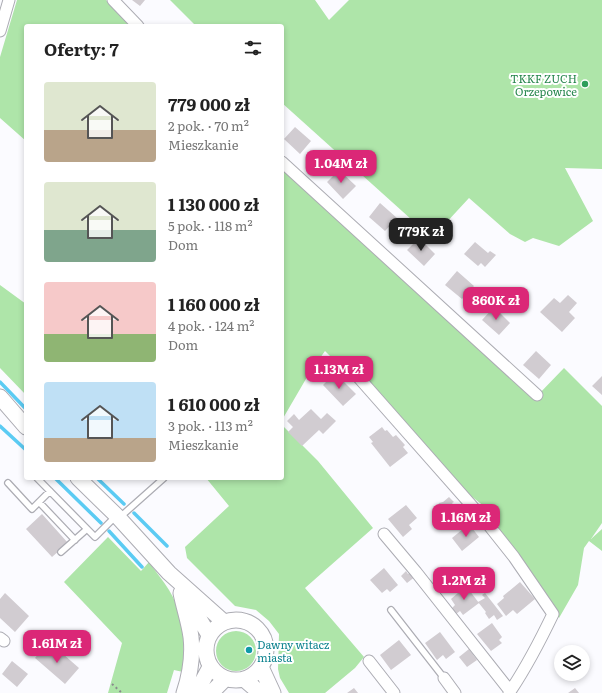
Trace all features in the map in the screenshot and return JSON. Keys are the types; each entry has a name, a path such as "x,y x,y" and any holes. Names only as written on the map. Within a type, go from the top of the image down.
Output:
{"main road":[{"path":"0,397 24,425"},
{"path":"0,411 24,429"},
{"path":"80,480 118,517 169,573 224,622"},
{"path":"169,573 209,635"},
{"path":"181,593 189,624 191,648 188,680 184,693"},
{"path":"243,620 249,622 262,634 266,645 266,657 261,667 252,676 234,681 225,679 216,674 210,667 205,650 209,635 216,627 224,622 243,620"},
{"path":"196,693 210,667"},
{"path":"261,667 273,693"},
{"path":"211,693 225,679"},
{"path":"244,679 260,693"}],"street":[{"path":"0,31 9,0"},
{"path":"113,0 136,24"},
{"path":"284,164 537,395"},
{"path":"352,370 487,523 514,557 553,614 537,647 520,677 509,692 416,572 384,534"},
{"path":"369,661 394,693"},
{"path":"444,678 455,693"}],"lane":[{"path":"39,480 95,537 162,480"},
{"path":"8,483 32,509 50,491"},
{"path":"39,502 75,540"},
{"path":"61,552 87,529"},
{"path":"390,610 444,678"}],"path":[{"path":"112,684 122,693"}],"green space":[{"path":"17,0 106,0 129,24 24,24 24,139 0,118 0,57"},
{"path":"170,0 315,0 329,20 349,0 602,0 602,169 565,168 593,221 559,246 533,238 525,242 510,234 469,198 432,238 284,105 284,24 194,24"},
{"path":"284,170 536,397 564,368 602,406 602,523 591,539 602,529 602,551 589,541 584,548 578,585 559,618 503,537 496,520 485,507 461,488 357,367 350,366 346,372 325,351 310,372 284,417"},
{"path":"0,285 24,303 24,393 0,368"},
{"path":"284,427 318,461 373,528 305,588 364,657 355,668 325,693 289,693 280,678 278,669 279,634 269,621 256,610 235,606 187,558 185,547 229,506 208,480 284,480"},
{"path":"108,537 141,571 149,562 169,590 178,609 181,619 184,651 183,672 174,670 167,693 108,693 122,643 64,582"},
{"path":"240,631 247,634 253,640 256,651 255,659 247,668 240,671 232,671 225,668 217,659 216,647 219,640 228,632"}],"building":[{"path":"132,0 145,0 140,6"},
{"path":"295,127 311,141 300,154 284,139"},
{"path":"339,170 356,186 343,199 327,182"},
{"path":"380,203 397,218 385,231 369,217"},
{"path":"419,238 435,254 424,266 407,250"},
{"path":"475,242 488,253 490,251 496,255 485,267 481,263 478,266 464,254"},
{"path":"457,271 474,286 462,299 445,285"},
{"path":"568,295 577,303 569,312 575,318 562,332 540,312 554,298 560,303"},
{"path":"494,307 510,323 499,335 482,320"},
{"path":"536,351 551,365 539,379 523,365"},
{"path":"335,373 356,394 343,406 323,385"},
{"path":"602,376 602,395 592,386"},
{"path":"311,409 321,419 327,413 336,421 323,434 319,430 302,446 288,432 293,427 287,421 294,414 299,420"},
{"path":"382,427 393,437 396,435 405,445 403,447 408,453 390,467 371,443 373,442 369,437"},
{"path":"449,497 454,502 452,503 459,513 444,525 433,510 439,503 443,502"},
{"path":"406,505 417,518 409,525 412,529 403,537 388,519"},
{"path":"42,514 68,543 52,557 26,529"},
{"path":"469,524 479,537 462,551 452,538"},
{"path":"384,568 398,585 390,592 387,589 382,593 370,580"},
{"path":"406,571 408,574 412,571 416,576 407,583 401,576"},
{"path":"520,582 535,599 517,614 513,610 506,616 497,604 504,598 503,596"},
{"path":"466,586 479,603 463,615 460,611 456,614 452,608 455,605 451,599"},
{"path":"5,593 29,616 15,632 0,618 0,599"},
{"path":"485,593 503,616 497,620 494,615 489,619 485,613 486,612 478,602 485,598 482,595"},
{"path":"492,623 502,637 499,640 502,643 491,651 477,634"},
{"path":"440,632 455,652 446,659 443,655 437,660 425,643"},
{"path":"399,640 411,655 391,670 380,655"},
{"path":"45,646 51,652 55,647 79,668 65,684 35,658"},
{"path":"469,649 477,660 467,667 459,657"},
{"path":"12,661 28,674 17,687 2,674"},
{"path":"354,688 358,693 347,693"},
{"path":"575,688 579,693 568,693"}],"waterway":[{"path":"0,382 24,407"},
{"path":"0,426 24,448"},
{"path":"57,480 101,523"},
{"path":"99,480 124,504"},
{"path":"134,513 167,546"},
{"path":"109,531 142,567"}],"place":[{"name":"TKKF ZUCH Orzepowice","path":"585,84"},
{"name":"Dawny witacz miasta","path":"249,650"}]}
